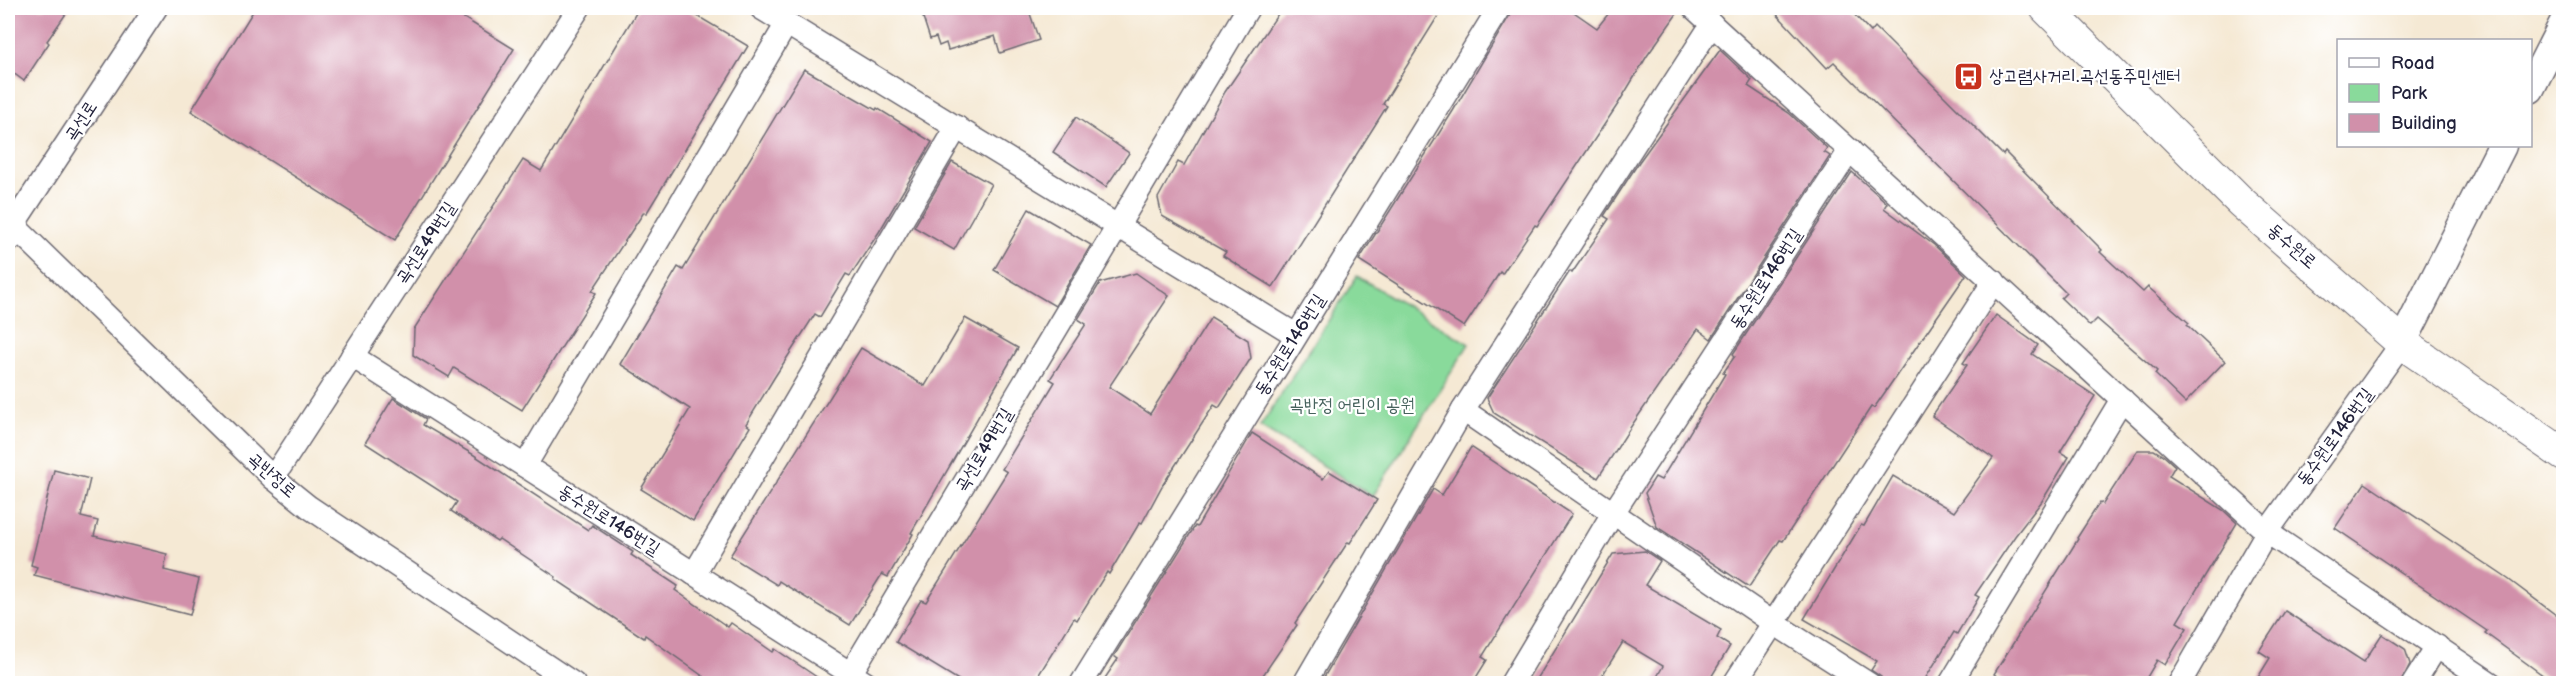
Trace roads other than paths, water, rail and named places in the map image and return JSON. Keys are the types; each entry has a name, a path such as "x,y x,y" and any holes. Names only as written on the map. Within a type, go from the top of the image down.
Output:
{"main road":[{"name":"동수원로","path":"2046,8 2241,202 2402,343 2564,455"}],"street":[{"name":"곡선로","path":"9,226 156,8"},
{"name":"곡선로49번길","path":"273,478 579,8"},
{"path":"761,8 1296,335"},
{"name":"곡선로49번길","path":"859,678 1118,226 1248,8"},
{"name":"동수원로146번길","path":"1081,684 1499,8"},
{"path":"1694,8 2267,532 2492,684"},
{"path":"2532,85 2564,22"},
{"path":"525,466 787,23"},
{"path":"1304,684 1463,410 1712,24"},
{"path":"694,574 957,128"},
{"path":"2402,343 2501,147"},
{"name":"동수원로146번길","path":"1511,684 1613,513 1850,150"},
{"name":"곡반정로","path":"9,226 273,478 309,507 574,684"},
{"path":"1734,684 1994,281"},
{"name":"동수원로146번길","path":"2179,684 2267,532 2402,343"},
{"name":"동수원로146번길","path":"352,356 859,678"},
{"path":"1950,684 2122,399"},
{"path":"1463,410 1772,622 1869,684"},
{"path":"2413,684 2437,646"}],"place":[{"name":"상고렴사거리.곡선동주민센터","path":"1968,76"}],"park label":[{"name":"곡반정 어린이 공원","path":"1352,405"}]}
